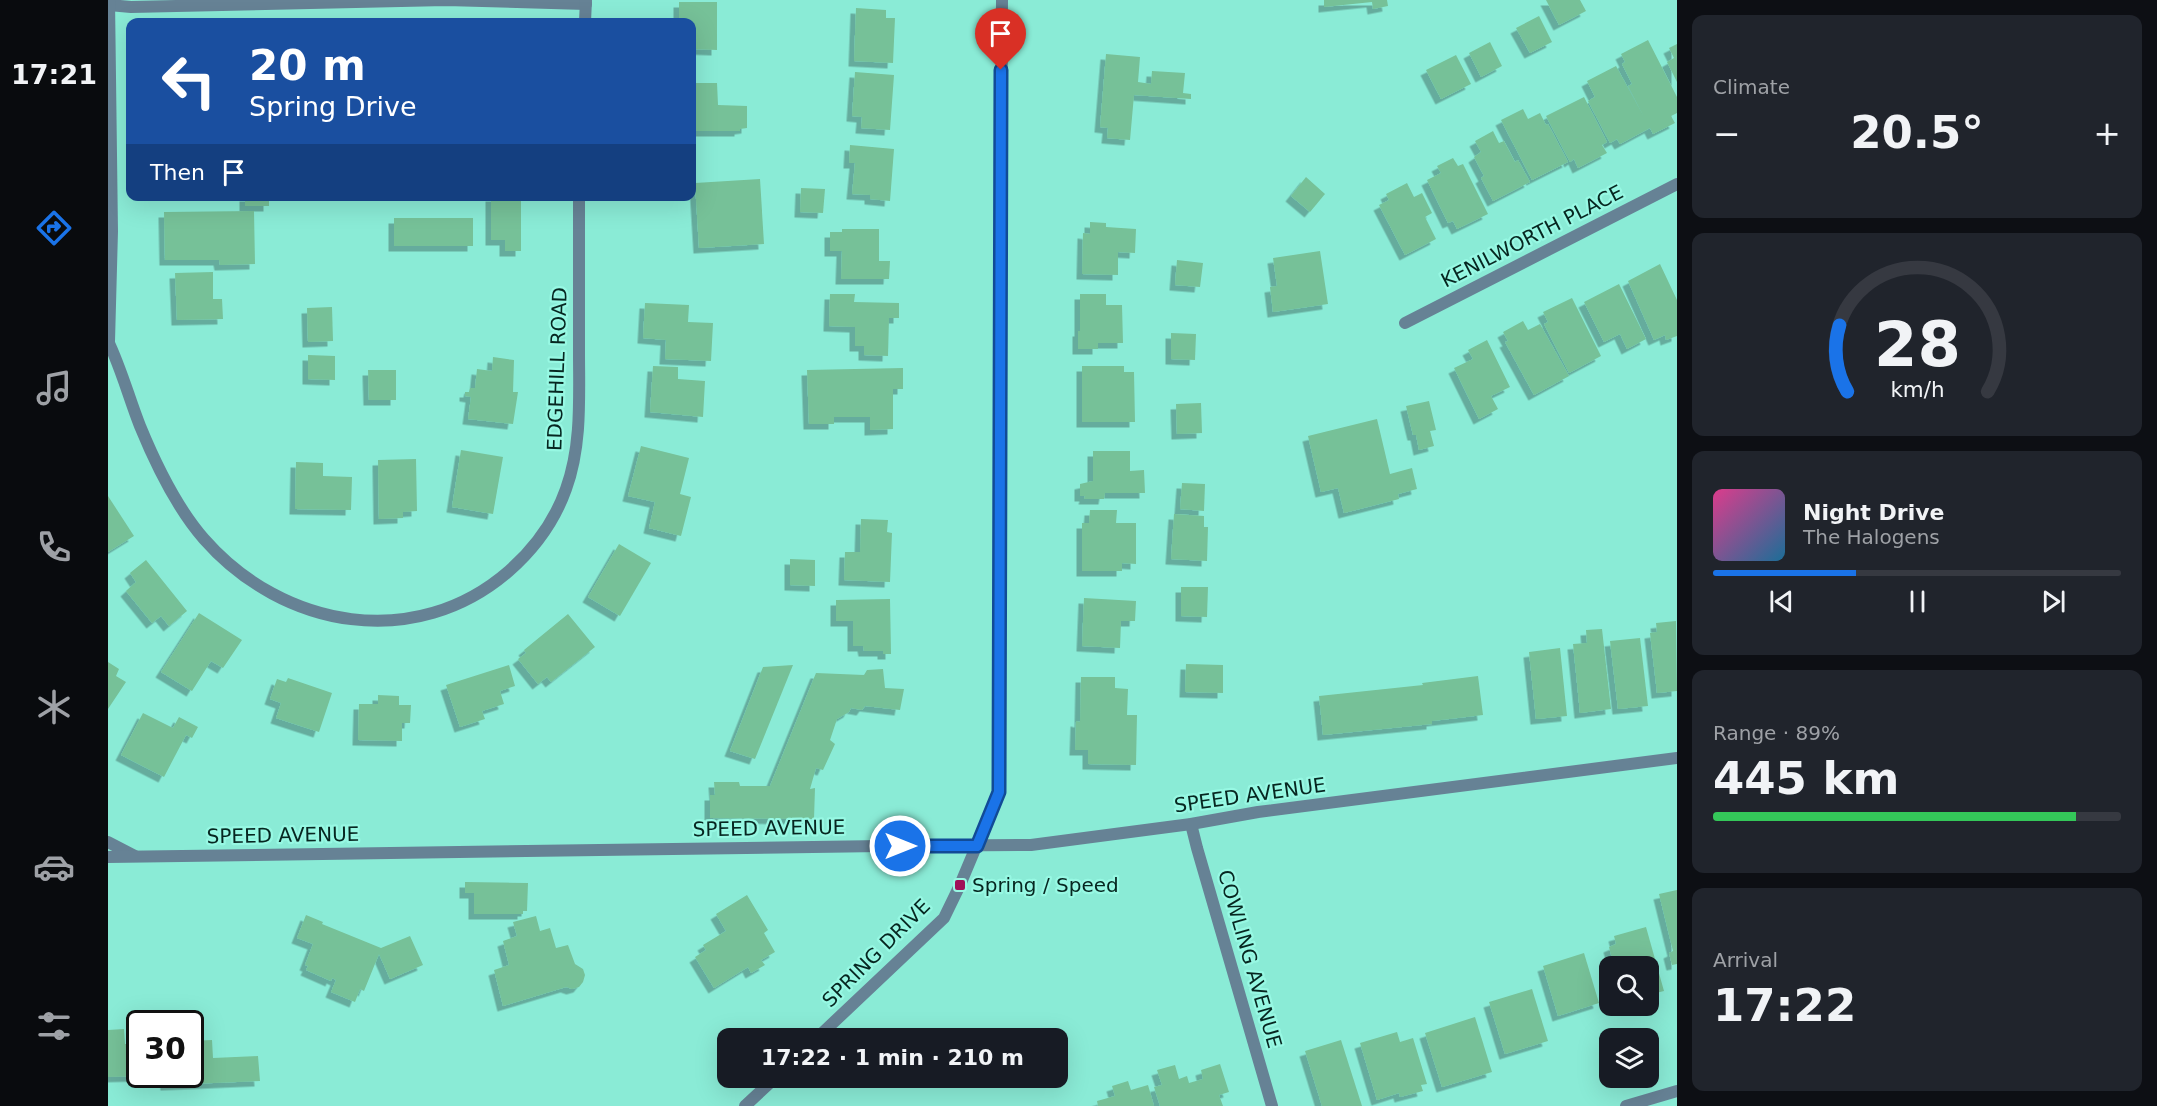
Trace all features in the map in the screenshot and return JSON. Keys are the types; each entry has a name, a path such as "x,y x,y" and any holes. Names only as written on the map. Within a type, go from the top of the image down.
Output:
{"street":[{"path":"108,341 112,231 109,2 131,7 446,0 586,2 585,18"},
{"name":"SPRING DRIVE","path":"828,1028 944,918 999,792 1002,0"},
{"name":"KENILWORTH PLACE","path":"1405,323 1677,184"},
{"name":"EDGEHILL ROAD","path":"108,341 141,428 166,481 184,512 204,538 227,561 252,581 280,598 308,610 338,618 398,621 438,613 476,596 520,561 554,516 566,490 574,464 579,417 579,201"},
{"name":"SPEED AVENUE","path":"108,857 1032,846 1191,824 1258,812 1677,758"},
{"name":"COWLING AVENUE","path":"1191,824 1272,1106"},
{"path":"108,842 136,857"},
{"path":"745,1106 764,1088"},
{"path":"1626,1106 1677,1091"}],"building":[{"path":"1324,0 1387,0 1388,6 1373,9 1372,2 1324,7"},
{"path":"1546,0 1580,0 1586,11 1559,25"},
{"path":"679,2 717,2 717,50 696,49 696,18 679,18"},
{"path":"856,8 886,10 886,18 895,18 893,63 854,61"},
{"path":"1539,16 1552,42 1530,53 1516,28"},
{"path":"1648,40 1677,97 1677,113 1671,116 1675,123 1653,134 1650,128 1620,144 1617,139 1610,143 1588,101 1595,97 1587,81 1616,66 1644,117 1628,86 1632,84 1622,64 1625,62 1621,54"},
{"path":"1490,42 1502,66 1481,77 1469,53"},
{"path":"1677,44 1677,82 1667,62 1674,58 1669,48"},
{"path":"1106,54 1140,57 1138,82 1151,84 1152,71 1185,73 1183,93 1191,94 1191,99 1134,95 1130,140 1107,138 1108,128 1100,127"},
{"path":"1456,55 1471,84 1441,99 1426,70"},
{"path":"855,72 894,75 890,130 861,128 862,117 852,116"},
{"path":"696,83 717,83 718,105 747,106 747,128 740,129 740,131 696,131"},
{"path":"1584,97 1607,142 1602,145 1607,153 1578,168 1574,159 1570,162 1546,116"},
{"path":"1523,109 1528,119 1540,113 1568,162 1532,180 1501,120"},
{"path":"1493,131 1499,143 1504,141 1515,162 1518,160 1530,182 1493,201 1481,178 1484,176 1474,157 1481,152 1475,141"},
{"path":"850,145 894,149 890,201 870,199 870,195 852,194 855,163 849,163"},
{"path":"1453,158 1458,166 1463,164 1488,214 1457,229 1453,221 1448,223 1427,180 1441,173 1437,166"},
{"path":"1306,177 1325,194 1310,212 1291,196"},
{"path":"760,179 764,244 699,248 696,183"},
{"path":"1407,183 1414,197 1422,193 1432,213 1425,217 1436,239 1405,255 1379,205 1389,200 1386,194"},
{"path":"801,188 825,189 823,213 800,212"},
{"path":"245,201 269,201 269,206 245,206"},
{"path":"491,201 521,201 521,251 505,251 505,240 491,240"},
{"path":"254,211 255,264 220,265 219,260 165,260 164,212"},
{"path":"394,218 473,218 473,246 394,246"},
{"path":"1090,222 1106,223 1106,227 1136,229 1135,253 1118,252 1118,275 1082,274 1083,233 1090,234"},
{"path":"842,229 879,229 879,261 890,261 889,279 841,279 842,251 830,251 830,232 842,232"},
{"path":"1320,251 1328,304 1273,312 1270,287 1277,286 1273,258"},
{"path":"1177,260 1203,263 1200,287 1175,285"},
{"path":"1660,264 1677,300 1677,336 1666,340 1665,335 1654,340 1628,281"},
{"path":"213,272 213,299 222,299 223,319 177,320 175,273"},
{"path":"1619,284 1646,339 1627,349 1620,334 1604,342 1584,302"},
{"path":"830,294 855,294 854,302 899,303 899,318 889,318 888,356 864,355 864,346 855,346 855,327 829,326"},
{"path":"1080,294 1106,294 1106,305 1122,305 1123,343 1098,343 1098,349 1078,349"},
{"path":"1572,298 1601,356 1569,373 1544,324 1548,322 1543,312"},
{"path":"645,303 689,305 688,322 713,323 711,361 665,359 666,340 643,338"},
{"path":"332,307 333,341 308,342 307,308"},
{"path":"1523,321 1528,330 1540,324 1569,376 1534,395 1505,342 1508,341 1503,332"},
{"path":"1171,333 1196,334 1195,360 1171,359"},
{"path":"1487,340 1510,387 1491,396 1498,409 1479,419 1454,368 1473,359 1468,350"},
{"path":"308,355 335,356 335,380 308,379"},
{"path":"493,357 514,360 513,392 518,392 513,424 468,419 471,397 465,396 465,392 469,392 470,388 475,388 477,369 492,371"},
{"path":"653,366 678,367 678,379 705,381 703,417 650,412"},
{"path":"1082,366 1124,366 1124,372 1134,372 1135,422 1082,422"},
{"path":"903,368 903,389 893,389 893,429 870,430 870,417 834,417 834,424 809,424 807,370"},
{"path":"368,370 396,370 396,400 369,400"},
{"path":"1429,401 1436,430 1430,431 1434,446 1419,450 1406,406"},
{"path":"1201,403 1202,433 1177,434 1176,404"},
{"path":"1377,419 1390,474 1412,468 1417,489 1398,494 1399,499 1344,513 1338,488 1321,492 1308,436"},
{"path":"641,446 689,458 680,494 691,497 681,536 649,528 655,502 628,496"},
{"path":"461,450 503,457 493,514 452,507"},
{"path":"1093,451 1130,451 1130,471 1144,470 1145,493 1105,493 1104,499 1084,499 1085,496 1080,496 1080,484 1093,481"},
{"path":"416,459 417,511 403,512 403,518 379,519 378,460"},
{"path":"296,462 323,463 323,476 352,477 351,510 295,509"},
{"path":"1182,483 1205,484 1204,511 1180,509"},
{"path":"108,496 134,536 108,552"},
{"path":"1090,510 1117,510 1116,523 1136,523 1136,564 1122,563 1122,571 1082,571 1082,523 1089,523"},
{"path":"1174,514 1204,516 1204,527 1208,527 1207,561 1171,559"},
{"path":"861,519 888,520 887,532 892,533 890,582 844,580 845,552 860,552"},
{"path":"619,544 651,563 620,616 588,597"},
{"path":"790,559 815,560 815,586 790,585"},
{"path":"146,560 187,611 169,626 161,616 152,623 126,591 136,582 130,573"},
{"path":"1181,587 1208,587 1207,617 1181,616"},
{"path":"1084,598 1136,601 1135,621 1121,621 1120,648 1082,646"},
{"path":"890,599 891,654 883,654 883,651 864,651 863,646 853,646 853,621 836,621 836,600"},
{"path":"199,613 242,640 223,668 211,661 192,691 161,672"},
{"path":"568,614 595,647 551,682 547,677 538,684 518,659 526,653 524,650"},
{"path":"1676,621 1677,691 1657,693 1650,633 1657,632 1656,623"},
{"path":"1602,629 1611,709 1580,713 1573,644 1587,643 1586,630"},
{"path":"1640,638 1648,706 1618,709 1610,641"},
{"path":"1560,648 1567,716 1536,719 1529,652"},
{"path":"108,662 119,669 116,676 126,682 108,709"},
{"path":"1186,664 1223,665 1223,693 1185,692"},
{"path":"509,665 515,686 500,691 504,704 482,711 485,719 460,727 446,685"},
{"path":"793,665 755,759 730,751 763,667"},
{"path":"883,669 885,688 904,689 900,710 865,706 862,710 851,708 849,712 837,719 830,740 835,744 823,770 816,768 810,789 815,788 814,819 710,818 710,795 715,795 714,782 739,782 740,786 770,786 816,673 864,675 867,670"},
{"path":"1478,676 1483,715 1432,721 1432,724 1323,735 1319,696 1423,685 1422,683"},
{"path":"1081,677 1115,677 1115,688 1128,689 1127,715 1137,715 1136,765 1088,764 1088,750 1075,750 1076,721 1080,722"},
{"path":"288,678 332,693 319,732 276,718 281,703 270,699 277,679 286,682"},
{"path":"378,695 399,696 399,705 411,705 410,723 402,723 402,741 358,740 359,704 378,704"},
{"path":"143,713 173,728 179,717 198,727 192,738 186,735 164,777 121,755"},
{"path":"465,882 528,883 527,911 523,911 523,914 474,914 474,893 465,893"},
{"path":"1677,890 1677,964 1672,965 1669,953 1673,951 1659,894"},
{"path":"747,895 768,930 764,933 775,952 761,960 765,965 751,973 748,967 714,988 695,957 706,950 703,945 726,931 716,914"},
{"path":"306,915 381,948 410,936 423,965 390,979 379,954 364,991 360,989 355,1002 331,992 336,980 332,978 331,981 306,970 308,966 305,965 313,944 297,938"},
{"path":"536,916 540,931 550,928 556,948 568,945 575,964 583,969 585,975 583,982 579,987 572,989 566,987 503,1006 494,970 509,965 503,941 517,936 513,922"},
{"path":"1646,927 1654,956 1611,956 1609,947 1616,944 1614,936"},
{"path":"1584,953 1599,1003 1558,1016 1543,966"},
{"path":"1659,973 1664,991 1659,992"},
{"path":"1532,989 1548,1041 1505,1054 1489,1002"},
{"path":"1475,1017 1492,1072 1442,1087 1425,1033"},
{"path":"124,1029 126,1076 108,1077 108,1030"},
{"path":"1397,1032 1400,1042 1413,1038 1427,1084 1421,1085 1423,1091 1400,1097 1399,1093 1377,1100 1360,1043"},
{"path":"204,1040 212,1040 213,1058 258,1056 260,1081 204,1083"},
{"path":"1341,1040 1362,1106 1322,1106 1305,1051"},
{"path":"1220,1064 1229,1092 1219,1095 1223,1106 1160,1106 1154,1087 1162,1085 1157,1070 1175,1065 1179,1079 1187,1076 1189,1083 1203,1079 1201,1070"},
{"path":"1128,1081 1131,1090 1148,1085 1154,1106 1098,1106 1097,1101 1115,1096 1112,1086"}],"place":[{"name":"Spring / Speed","path":"960,885"}],"route":[{"path":"900,846 977,846 999,792 1001,70"}]}
